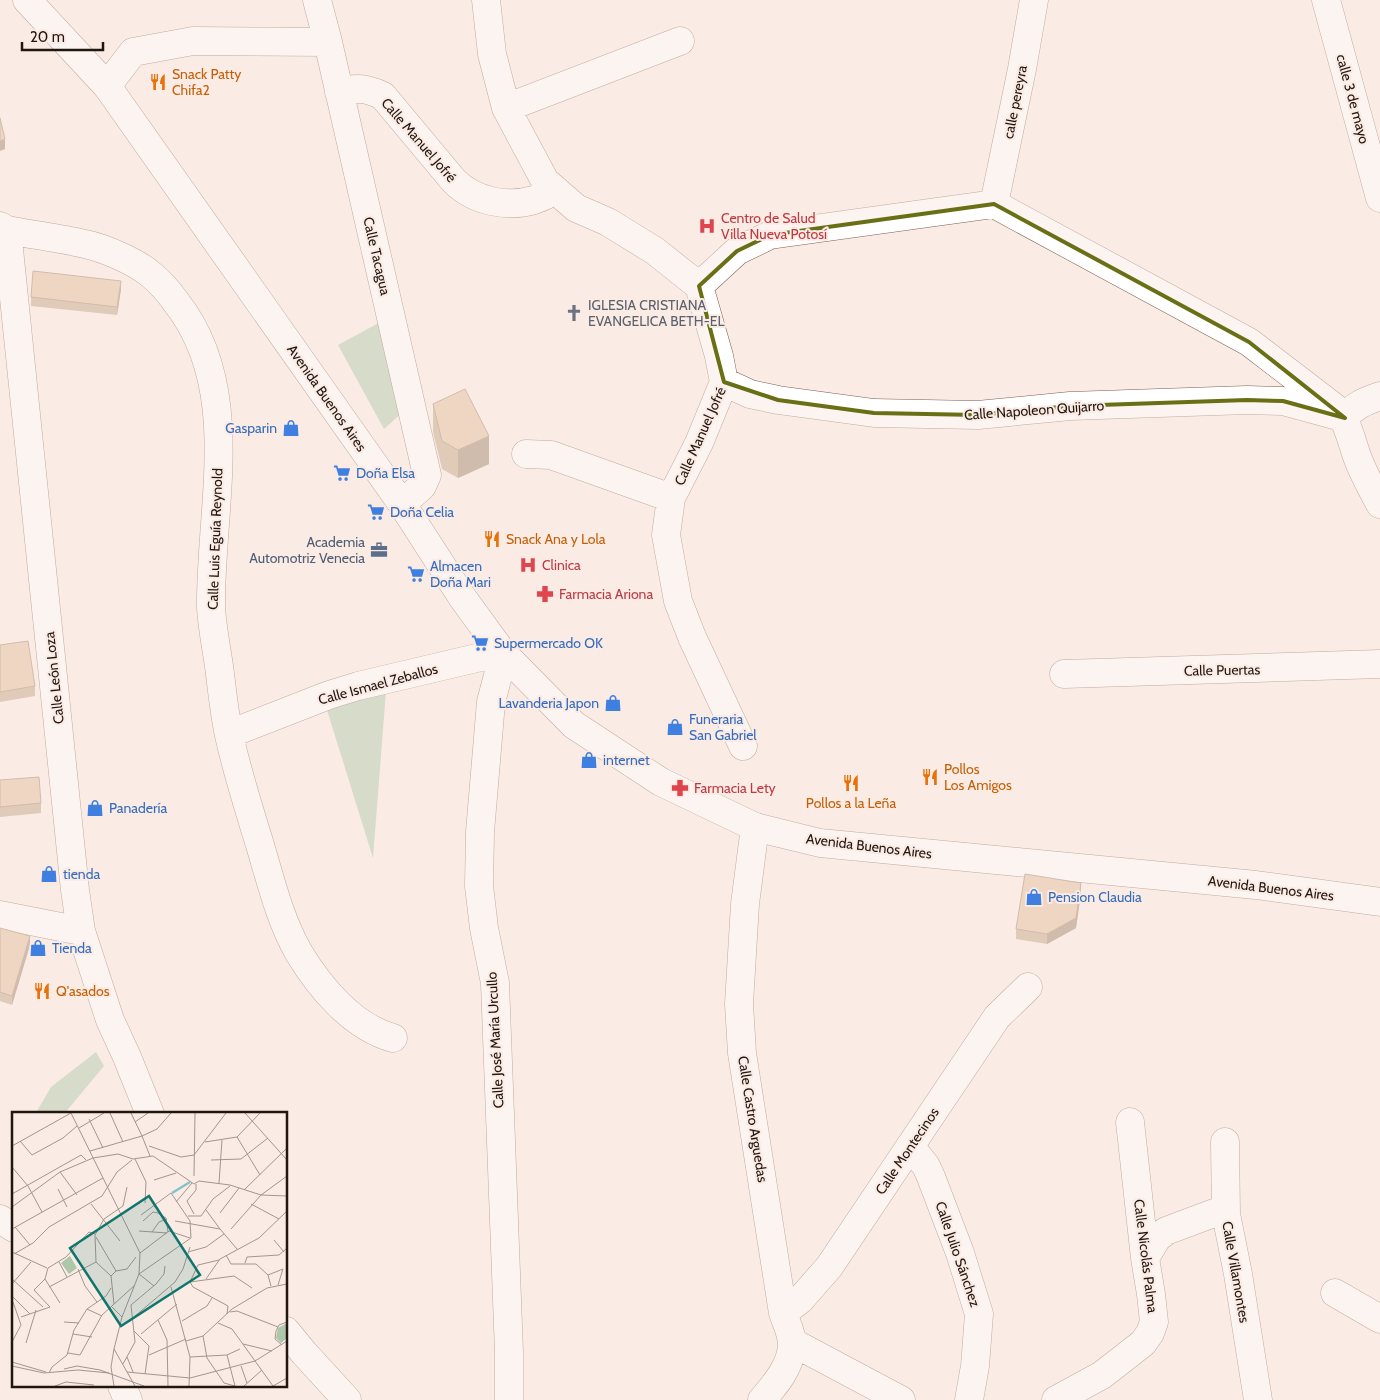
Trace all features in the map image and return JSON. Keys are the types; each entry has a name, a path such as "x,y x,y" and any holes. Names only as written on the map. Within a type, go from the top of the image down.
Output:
{"street":[{"name":"Avenida Buenos Aires","path":"27,0 107,86 402,504 462,597 502,652 574,725 661,782 755,827 820,842 1256,885 1380,902"},
{"name":"Calle Tacagua","path":"317,0 427,475 422,486 402,504"},
{"path":"486,0 492,54 506,108 545,181 576,208 629,234 655,251 699,286 737,252 770,235 994,204 1249,342 1334,407 1345,418 1351,443 1360,466 1380,504"},
{"name":"calle pereyra","path":"994,204 1022,69 1034,0"},
{"name":"calle 3 de mayo","path":"1326,0 1380,198"},
{"path":"107,86 133,52 193,41 328,42"},
{"path":"506,108 680,41"},
{"name":"Calle Manuel Jofré","path":"339,92 352,88 370,89 383,96 454,181 463,190 482,199 504,203 520,203 535,200 556,191"},
{"name":"Calle Luis Eguía Reynold","path":"3,228 87,244 124,259 149,273 176,301 197,333 210,368 218,412 218,464 211,609 229,734 240,778 274,891 287,928 299,952 315,978 346,1011 378,1034 393,1038"},
{"name":"Calle León Loza","path":"3,228 81,931 110,1020 149,1112"},
{"name":"Calle Manuel Jofré","path":"699,286 720,356 724,382 699,443 672,498 666,535 678,601 692,637 743,746"},
{"name":"Calle Napoleon Quijarro","path":"724,382 750,394 778,400 874,412 978,415 1070,406 1247,400 1283,401 1345,418"},
{"path":"1345,418 1351,410 1361,403 1380,396"},
{"path":"526,454 551,455 672,498"},
{"name":"Calle Ismael Zeballos","path":"229,734 329,695 358,686 502,652"},
{"name":"Calle José María Urcullo","path":"502,652 491,702 480,832 479,886 484,928 495,983 509,1352 509,1400"},
{"name":"Calle Puertas","path":"1064,674 1380,664"},
{"name":"Calle Castro Arguedas","path":"755,827 743,923 740,970 742,1053 783,1313 792,1342"},
{"path":"0,915 81,931"},
{"name":"Calle Montecinos","path":"783,1313 800,1300 829,1267 997,1017 1028,987"},
{"name":"Calle Nicolás Palma","path":"1056,1400 1102,1375 1143,1343 1150,1333 1154,1322 1130,1122"},
{"name":"Calle Villamontes","path":"1225,1142 1226,1214 1238,1274 1258,1400"},
{"name":"Calle Julio Sánchez","path":"910,1146 926,1166 931,1177 960,1253 979,1314 975,1366 969,1400"},
{"path":"1145,1258 1157,1238 1166,1231 1214,1213 1226,1214"},
{"path":"0,1219 12,1227"},
{"path":"1335,1293 1380,1319"},
{"path":"288,1334 347,1400"},
{"path":"762,1400 776,1383 784,1369 790,1355 792,1342 901,1400"},
{"path":"123,1388 128,1400"}],"highlighted area":[{"path":"994,204 1249,342 1345,418 1283,401 1247,400 1070,406 978,415 874,413 778,400 724,382 699,286 737,251 770,235"}],"green space":[{"path":"386,319 404,411 384,429 338,345"},
{"path":"386,691 373,858 327,710"},
{"path":"96,1052 104,1066 66,1112 36,1112 51,1087"}],"building":[{"path":"0,118 5,139 0,141"},
{"path":"33,271 121,281 117,307 31,297"},
{"path":"465,389 489,436 458,450 442,441 433,404"},
{"path":"28,641 35,686 0,692 0,645"},
{"path":"39,777 41,803 0,807 0,780"},
{"path":"1025,874 1081,883 1076,918 1047,934 1016,929"},
{"path":"0,928 30,936 12,996 0,992"}],"place":[{"name":"Snack Patty Chifa2","path":"158,82"},
{"name":"Centro de Salud Villa Nueva Potosí","path":"707,226"},
{"name":"IGLESIA CRISTIANA EVANGELICA BETH-EL","path":"574,313"},
{"name":"Gasparin","path":"291,428"},
{"name":"Doña Elsa","path":"342,473"},
{"name":"Doña Celia","path":"376,512"},
{"name":"Snack Ana y Lola","path":"492,539"},
{"name":"Academia Automotriz Venecia","path":"379,550"},
{"name":"Clinica","path":"528,565"},
{"name":"Almacen Doña Mari","path":"416,574"},
{"name":"Farmacia Ariona","path":"545,594"},
{"name":"Supermercado OK","path":"480,643"},
{"name":"Lavanderia Japon","path":"613,703"},
{"name":"Funeraria San Gabriel","path":"675,727"},
{"name":"internet","path":"589,760"},
{"name":"Pollos Los Amigos","path":"930,777"},
{"name":"Pollos a la Leña","path":"851,783"},
{"name":"Farmacia Lety","path":"680,788"},
{"name":"Panadería","path":"95,808"},
{"name":"tienda","path":"49,874"},
{"name":"Pension Claudia","path":"1034,897"},
{"name":"Tienda","path":"38,948"},
{"name":"Q'asados","path":"42,991"}]}
